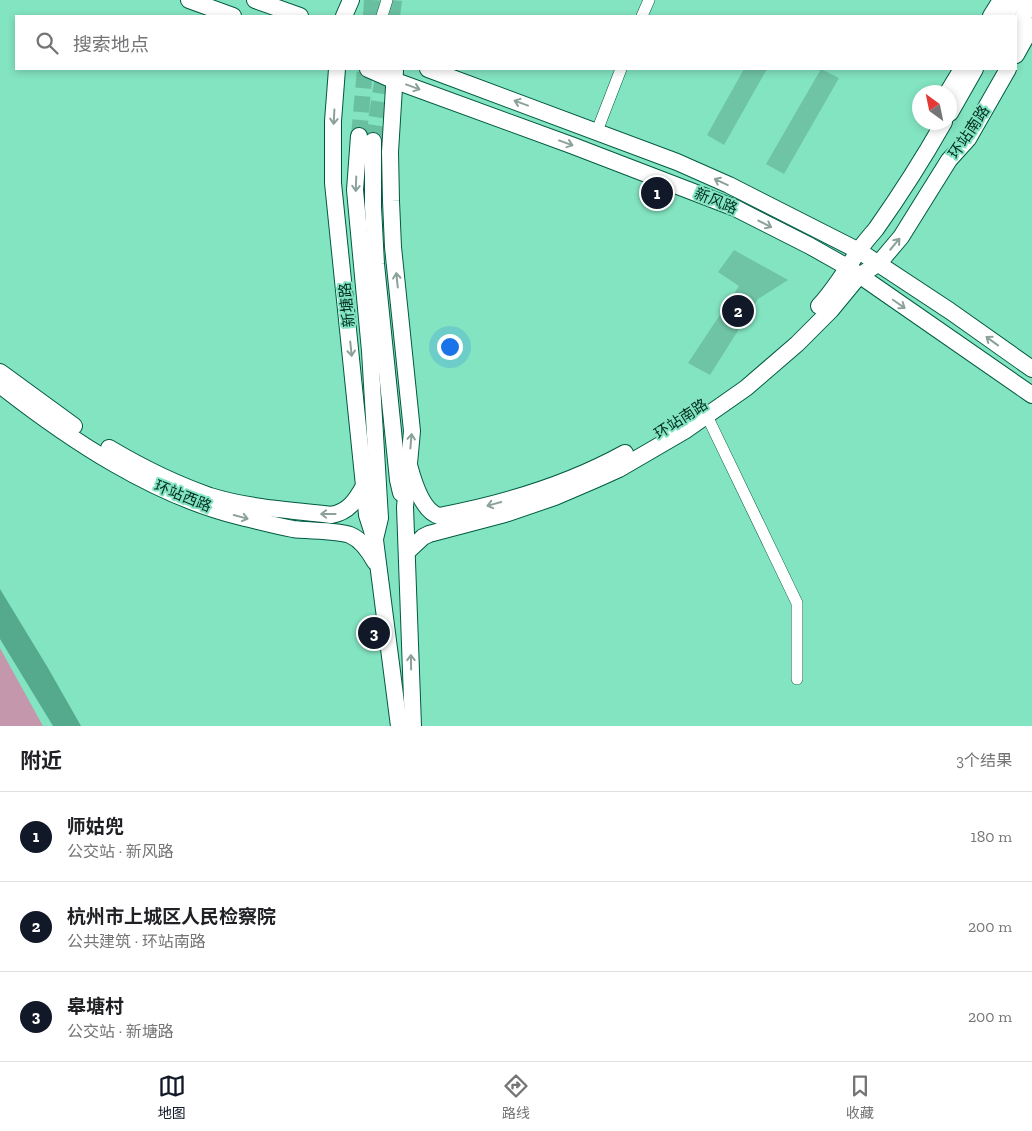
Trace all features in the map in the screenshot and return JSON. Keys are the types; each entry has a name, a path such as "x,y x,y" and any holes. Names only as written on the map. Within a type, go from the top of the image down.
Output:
{"main road":[{"path":"189,0 230,15"},
{"path":"255,0 297,15"},
{"path":"344,15 351,0"},
{"path":"993,15 1001,0"},
{"path":"1006,15 1015,0"},
{"path":"1017,28 1032,0"},
{"path":"1017,53 1032,26"},
{"name":"新塘路","path":"337,70 333,121 333,183 367,515 375,540 378,567 406,719"},
{"name":"新风路","path":"373,70 394,74 735,208 810,246 854,272 1032,396"},
{"name":"新风路","path":"431,70 597,131 721,181 879,263 1032,369"},
{"path":"952,85 961,70"},
{"name":"环站南路","path":"957,101 974,70"},
{"name":"环站南路","path":"929,195 994,70"},
{"name":"环站南路","path":"409,465 415,487 420,496 431,511 439,516 518,498 551,486 614,459 683,419 752,368 804,322 854,272 879,263 901,237 929,195 949,160 968,138 1007,70"},
{"name":"新塘路","path":"394,74 390,152 393,247 412,431 405,507 407,552 406,719"},
{"name":"环站南路","path":"903,188 928,130"},
{"name":"环站南路","path":"407,552 422,537 429,534 505,514 555,497 597,479 656,448 707,416 746,388 787,353 831,310 854,272 859,251 903,188 939,130"},
{"name":"新塘路","path":"375,540 380,518 370,351 355,190 366,138 373,207 376,264 398,480 405,507"},
{"name":"环站西路","path":"0,372 86,435 132,462 211,496 264,507 331,515 339,513 352,505 364,486"},
{"name":"环站西路","path":"0,385 76,441 148,482 181,497 239,517 292,528 349,534 368,549 378,567"}],"street":[{"path":"382,15 386,0"},
{"path":"642,15 649,0"},
{"path":"597,131 621,70"},
{"path":"707,416 797,603 797,679"}],"shaded area":[{"path":"0,589 81,726 53,726 0,639"},
{"path":"0,648 43,726 0,726"}],"building":[{"path":"743,70 766,70 724,145 707,135"},
{"path":"820,70 839,78 784,174 766,164"},
{"path":"734,250 788,280 758,299 710,375 688,363 739,286 718,272"}],"tunnel":[{"path":"371,15 372,0"},
{"path":"392,15 394,0"},
{"path":"359,136 365,70"},
{"path":"373,141 384,70"}],"place":[{"name":"师姑兜","path":"657,193"},
{"name":"杭州市上城区人民检察院","path":"738,311"},
{"name":"皋塘村","path":"374,633"}]}
